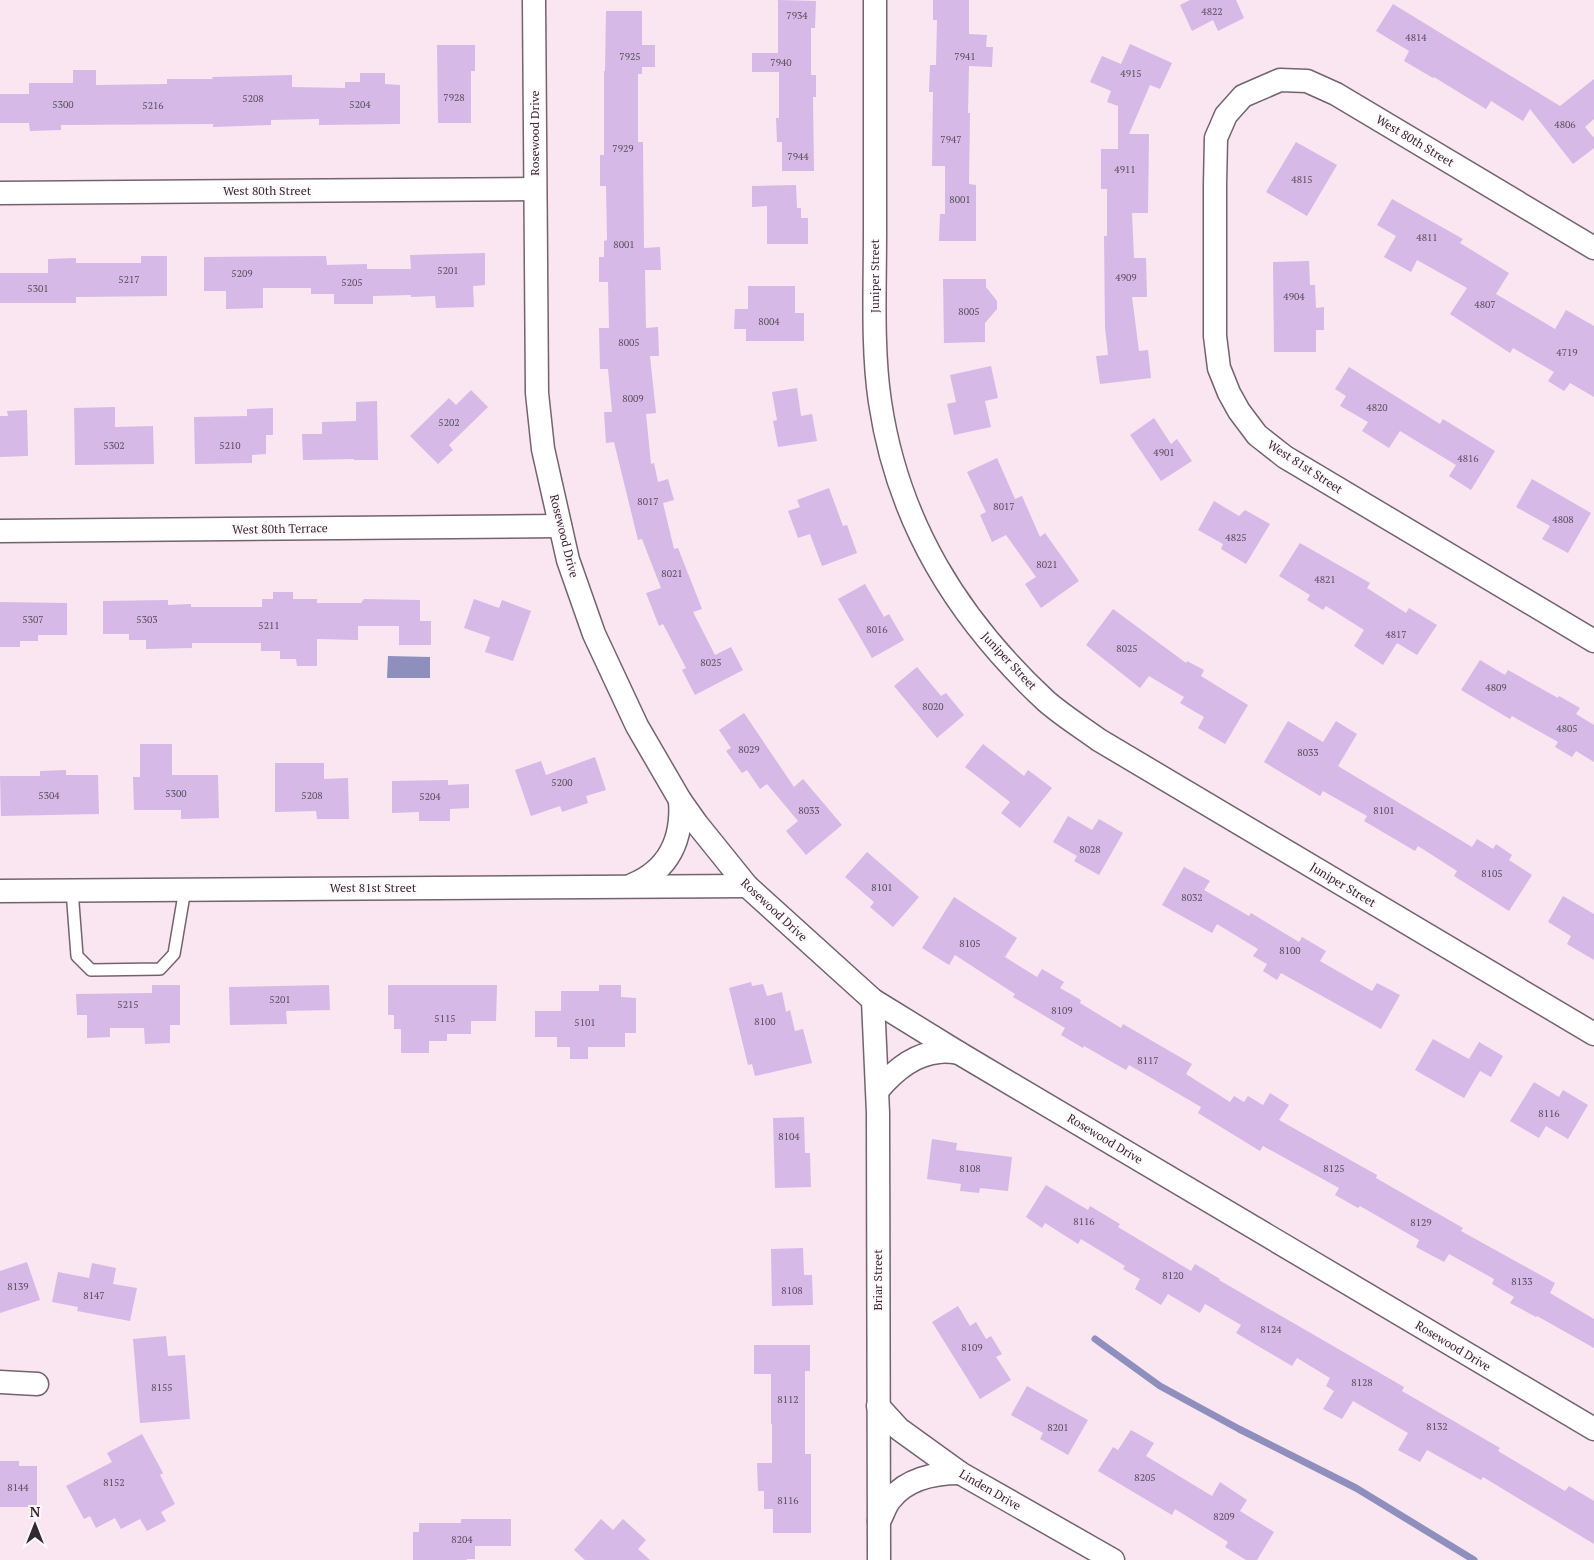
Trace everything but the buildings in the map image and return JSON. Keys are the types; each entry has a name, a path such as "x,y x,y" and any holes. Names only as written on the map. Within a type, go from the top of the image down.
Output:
{"street":[{"name":"Rosewood Drive","path":"534,0 537,393 543,449 568,560 594,634 637,726 680,800 697,824 746,886 873,1000 959,1053 1594,1429"},
{"name":"Juniper Street","path":"874,0 876,332 880,402 893,463 911,515 932,558 960,606 1000,655 1048,702 1099,740 1594,1034"},
{"name":"West 80th Street","path":"1231,109 1243,96 1280,80 1308,81 1336,94 1594,248"},
{"name":"West 81st Street","path":"1231,109 1226,115 1216,138 1215,336 1219,368 1239,411 1257,435 1285,457 1594,641"},
{"name":"West 80th Street","path":"0,193 535,189"},
{"name":"West 80th Terrace","path":"0,531 560,526"},
{"path":"627,886 646,879 658,871 667,859 680,830 682,817 680,800"},
{"name":"West 81st Street","path":"0,891 746,886"},
{"name":"Briar Street","path":"873,1000 878,1090 879,1560"},
{"path":"878,1090 892,1073 927,1054 939,1052 959,1053"},
{"path":"0,1382 37,1384"},
{"name":"Linden Drive","path":"878,1406 899,1429 960,1473 1113,1560"},
{"path":"878,1523 890,1500 900,1491 922,1478 936,1474 960,1473"}],"lane":[{"path":"72,890 77,956 91,970 160,969 174,954 185,889"}],"water":[{"path":"388,656 430,657 430,678 387,678"}],"waterway":[{"path":"1095,1339 1160,1386 1239,1429 1356,1488 1474,1560"}]}
